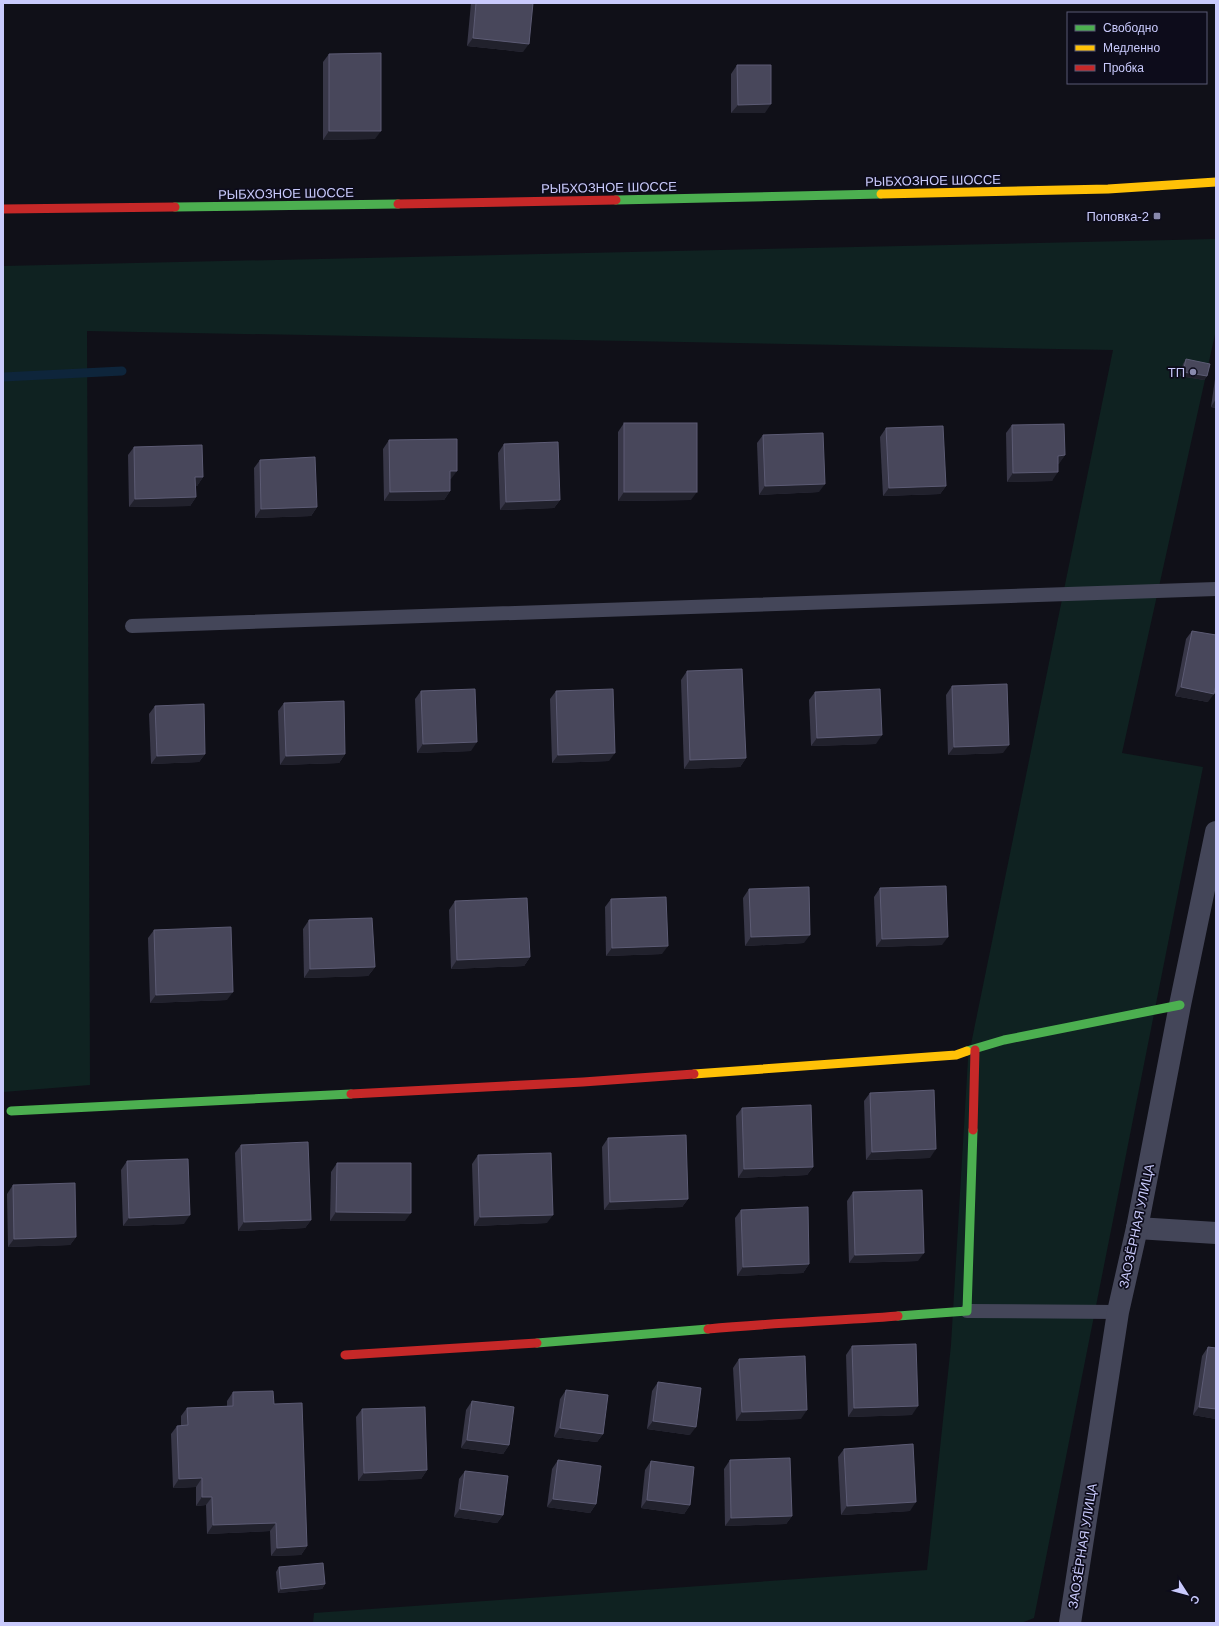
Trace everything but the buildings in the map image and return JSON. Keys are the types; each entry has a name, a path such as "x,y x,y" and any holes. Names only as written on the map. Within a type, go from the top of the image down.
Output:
{"street":[{"name":"РЫБХОЗНОЕ ШОССЕ","path":"3,209 364,206 1108,189 1216,182"},
{"name":"ЗАОЗЁРНАЯ УЛИЦА","path":"1070,1623 1118,1312 1137,1228 1180,1005 1216,832"},
{"path":"11,1111 584,1082 956,1055 1004,1040 1180,1005"},
{"path":"345,1355 569,1341 777,1323 826,1322 967,1311 975,1050"},
{"path":"1137,1228 1216,1233"}],"lane":[{"path":"132,626 1216,589"},
{"path":"967,1311 1118,1312"}],"green space":[{"path":"1216,239 1216,330 1122,753 1203,767 1034,1618 1021,1623 313,1623 314,1613 927,1570 951,1345 968,1059 1113,350 87,331 90,1085 3,1092 3,266"}],"waterway":[{"path":"3,377 122,371"}],"traffic: fast":[{"path":"616,200 881,194"},
{"path":"175,207 398,204"},
{"path":"967,1051 1004,1040 1180,1005"},
{"path":"11,1111 351,1094"},
{"path":"898,1316 967,1311 973,1130"},
{"path":"537,1343 708,1329"}],"traffic: slow":[{"path":"881,194 1108,189 1216,182"},
{"path":"694,1074 956,1055 967,1051"}],"traffic: jam":[{"path":"398,204 616,200"},
{"path":"3,209 175,207"},
{"path":"973,1130 975,1050"},
{"path":"351,1094 583,1082 694,1074"},
{"path":"708,1329 898,1316"},
{"path":"345,1355 537,1343"}],"place":[{"name":"Поповка-2","path":"1157,216"},
{"name":"ТП","path":"1193,372"}]}
